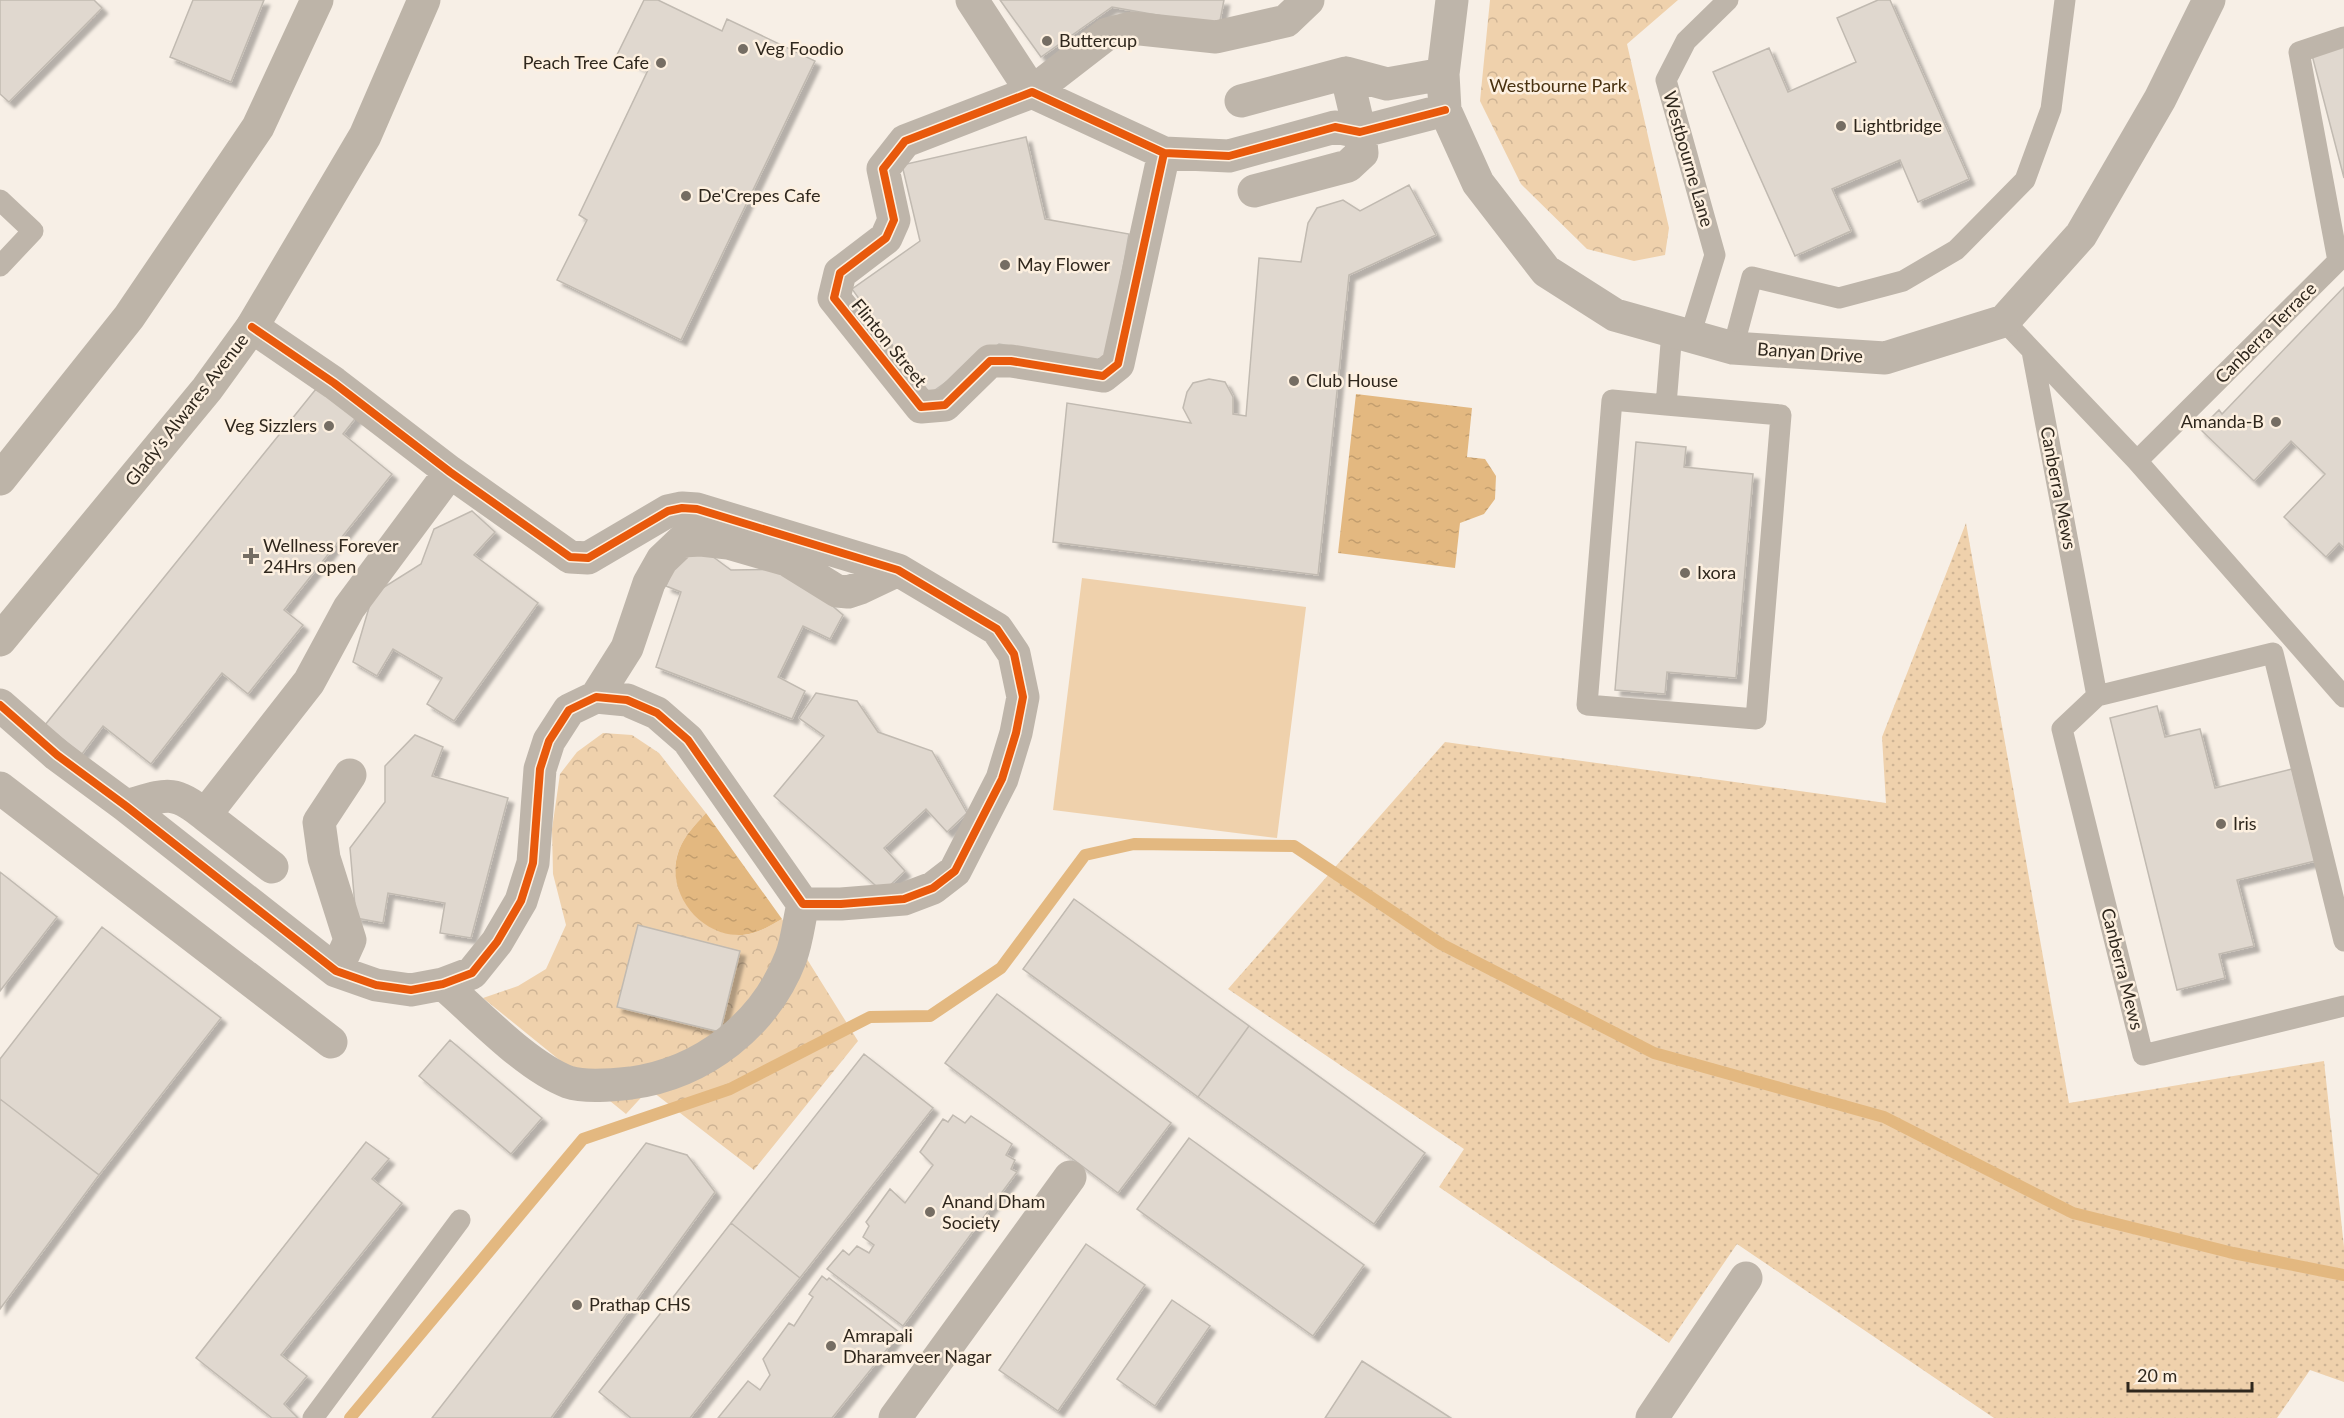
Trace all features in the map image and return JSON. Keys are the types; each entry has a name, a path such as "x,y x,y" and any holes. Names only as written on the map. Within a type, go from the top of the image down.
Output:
{"main road":[{"path":"0,479 129,317 258,127 317,0"},
{"name":"Glady's Alwares Avenue","path":"0,640 207,389 252,327 365,136 424,0"}],"street":[{"path":"972,0 1032,92 1164,153 1229,156 1335,127 1360,132 1444,110"},
{"name":"Flinton Street","path":"1164,153 1118,364 1103,376 1011,361 990,362 945,405 921,406 834,298 840,273 886,238 894,220 883,169 904,141 1032,92 1107,34 1131,28 1216,37 1286,21 1308,0"},
{"name":"Banyan Drive","path":"1452,0 1443,74 1444,110 1478,183 1546,271 1615,315 1733,348 1885,358 2004,321"},
{"path":"2004,321 2081,235 2160,99 2209,0"},
{"path":"1241,101 1346,73 1387,84 1443,74"},
{"path":"1254,191 1348,166 1362,153 1360,132 1346,73"},
{"path":"252,327 334,383 450,472 576,558 588,558 668,511 682,508 697,509 898,570 997,629 1014,654 1023,698 1016,733 1002,779 955,871 933,888 904,899 841,904 804,904"},
{"path":"205,815 309,682 349,608 450,472"},
{"path":"596,697 627,648 649,583 662,560 682,541 701,540 728,543 787,560 837,591 848,592 860,588 898,570"},
{"path":"0,705 57,755 126,806 336,971 376,985 411,990 443,984 472,973 497,942 521,901 532,863 540,769 549,741 569,710 596,697 627,700 657,713 688,741 804,904 791,956 775,989 752,1021 722,1047 690,1067 650,1080 614,1085 570,1083 535,1064 443,984"},
{"path":"336,971 350,940 324,858 319,822 350,775"},
{"path":"0,788 331,1042"},
{"path":"126,806 164,795 185,798 272,867"},
{"path":"896,1418 1070,1176"},
{"path":"1652,1418 1746,1278"}],"lane":[{"name":"Westbourne Lane","path":"1666,405 1681,334 1715,255 1666,80 1686,41 1728,0"},
{"path":"1733,348 1752,277 1839,298 1903,281 1956,250 2025,180 2051,109 2060,1"},
{"name":"Canberra Terrace","path":"2137,462 2338,261 2299,52 2344,37"},
{"path":"0,200 33,231 0,266"},
{"path":"2004,321 2137,462 2344,697"},
{"name":"Canberra Mews","path":"2032,350 2097,696"},
{"path":"1612,400 1666,405 1781,415 1756,719 1587,705 1612,400"},
{"name":"Canberra Mews","path":"2344,941 2273,653 2097,696 2062,729 2144,1055 2344,1006"},
{"path":"313,1418 460,1220"}],"green space":[{"name":"Westbourne Park","path":"1490,0 1678,0 1627,44 1669,228 1665,255 1634,261 1587,249 1521,184 1480,101"},
{"path":"1966,523 2069,1103 2324,1061 2344,1247 2344,1382 2310,1370 2277,1418 1994,1418 1737,1244 1669,1343 1439,1187 1464,1149 1228,989 1445,742 1886,803 1882,737"},
{"path":"1082,578 1306,607 1277,838 1053,810"},
{"path":"603,733 632,735 659,753 706,813 684,840 676,865 681,894 689,907 711,927 725,933 740,935 757,932 782,919 858,1041 754,1170 649,1089 626,1114 483,998 518,986 546,969 566,925 553,874 552,829 560,774 577,752"}],"water":[{"path":"1356,394 1472,408 1467,457 1485,459 1496,476 1495,499 1484,514 1460,523 1455,568 1338,553"},
{"path":"706,813 782,919 757,932 739,935 724,933 710,927 688,908 676,880 676,865 684,840"}],"building":[{"path":"0,0 94,0 102,8 9,102 0,94"},
{"path":"193,0 264,0 231,82 170,57"},
{"path":"644,0 658,0 722,31 727,19 815,61 681,340 557,280 587,220 579,215 648,70 617,55"},
{"name":"Buttercup","path":"1000,0 1224,0 1219,26 1112,7 1041,57"},
{"name":"Lightbridge","path":"1878,0 1890,0 1969,179 1918,202 1900,160 1832,189 1851,231 1795,256 1713,72 1769,48 1788,92 1856,62 1837,18"},
{"path":"2344,46 2344,178 2312,55"},
{"name":"May Flower","path":"1026,137 1045,219 1129,234 1106,363 999,344 928,395 852,289 920,241 902,165"},
{"name":"Club House","path":"1409,185 1436,235 1349,275 1318,575 1053,542 1067,403 1191,423 1183,408 1187,392 1193,383 1209,379 1225,382 1233,397 1233,414 1246,416 1259,258 1301,262 1308,223 1317,208 1343,200 1360,211"},
{"name":"Amanda-B","path":"2344,287 2344,548 2339,543 2326,557 2284,517 2325,474 2291,441 2254,481 2200,429 2219,410 2222,414"},
{"path":"316,389 358,415 343,434 392,474 284,610 303,625 248,694 222,673 151,764 103,726 82,754 45,725"},
{"name":"Ixora","path":"1636,442 1686,447 1684,467 1753,474 1736,678 1667,672 1665,694 1615,690"},
{"path":"472,511 495,532 474,555 538,603 454,721 427,704 442,678 393,649 377,676 353,662 373,594 421,564 434,529"},
{"path":"701,548 731,570 789,569 843,615 830,639 803,626 778,677 805,691 792,719 656,667 681,592 666,586 676,562"},
{"path":"816,693 857,701 878,732 932,751 967,813 947,832 926,809 884,848 905,871 883,892 774,796 824,736 799,718"},
{"name":"Iris","path":"2157,706 2165,737 2200,729 2215,788 2292,769 2315,861 2237,880 2254,946 2219,954 2225,978 2177,990 2110,718"},
{"path":"415,735 443,747 432,776 508,798 471,938 440,933 445,903 388,893 383,923 356,918 350,848 385,802 385,766"},
{"path":"0,872 57,917 0,991"},
{"path":"1074,899 1249,1026 1198,1097 1023,969"},
{"path":"638,925 740,951 720,1032 617,1007"},
{"path":"102,927 221,1018 99,1175 0,1099 0,1059"},
{"path":"997,994 1171,1123 1118,1193 945,1063"},
{"path":"1249,1026 1425,1153 1374,1224 1198,1097"},
{"path":"450,1040 542,1118 511,1154 419,1076"},
{"path":"864,1054 933,1108 800,1278 731,1223"},
{"path":"0,1099 99,1175 0,1309"},
{"name":"Anand Dham Society","path":"953,1115 965,1123 971,1116 1012,1144 1006,1155 1015,1160 1011,1169 1017,1172 903,1326 827,1269 843,1250 849,1255 857,1246 869,1253 874,1245 863,1237 869,1226 866,1222 890,1189 905,1203 933,1165 920,1152 943,1119 948,1122"},
{"path":"1189,1138 1364,1265 1313,1336 1137,1209"},
{"path":"366,1142 389,1159 372,1179 402,1203 281,1355 307,1376 284,1404 298,1418 272,1418 196,1358"},
{"name":"Prathap CHS","path":"646,1143 687,1155 715,1192 551,1418 432,1418"},
{"path":"731,1223 800,1278 690,1418 631,1418 599,1392"},
{"path":"1086,1244 1145,1285 1058,1411 999,1370"},
{"name":"Amrapali Dharamveer Nagar","path":"822,1276 827,1280 829,1278 900,1333 832,1418 718,1418 748,1381 760,1390 770,1375 763,1359 789,1323 794,1326 813,1297 809,1294"},
{"path":"1172,1300 1210,1326 1155,1406 1117,1379"},
{"path":"1362,1361 1451,1418 1325,1418"}],"waterway":[{"path":"350,1418 583,1139 730,1089 870,1017 930,1016 1001,968 1085,855 1134,844 1294,846 1441,944 1654,1053 1884,1117 2073,1213 2233,1253 2344,1275"}],"cycle path":[{"path":"1164,153 1118,364 1103,376 1011,361 990,361 945,405 921,407 834,298 840,273 886,238 894,220 883,169 905,141 1032,92 1164,153 1229,156 1335,127 1360,132 1445,110"},
{"path":"0,705 57,755 126,806 336,971 376,985 411,990 443,984 472,973 497,942 521,901 533,863 540,769 549,741 569,710 596,697 627,700 657,713 688,740 803,904 841,904 904,899 933,888 955,871 1002,779 1016,733 1023,697 1014,654 997,629 898,570 697,509 682,508 668,511 588,558 570,557 450,472 334,383 252,327"}],"place":[{"name":"Buttercup","path":"1047,41"},
{"name":"Veg Foodio","path":"743,49"},
{"name":"Peach Tree Cafe","path":"661,63"},
{"name":"Lightbridge","path":"1841,126"},
{"name":"De'Crepes Cafe","path":"686,196"},
{"name":"May Flower","path":"1005,265"},
{"name":"Club House","path":"1294,381"},
{"name":"Amanda-B","path":"2276,422"},
{"name":"Veg Sizzlers","path":"329,426"},
{"name":"Wellness Forever 24Hrs open","path":"251,556"},
{"name":"Ixora","path":"1685,573"},
{"name":"Iris","path":"2221,824"},
{"name":"Anand Dham Society","path":"930,1212"},
{"name":"Prathap CHS","path":"577,1305"},
{"name":"Amrapali Dharamveer Nagar","path":"831,1346"}]}
